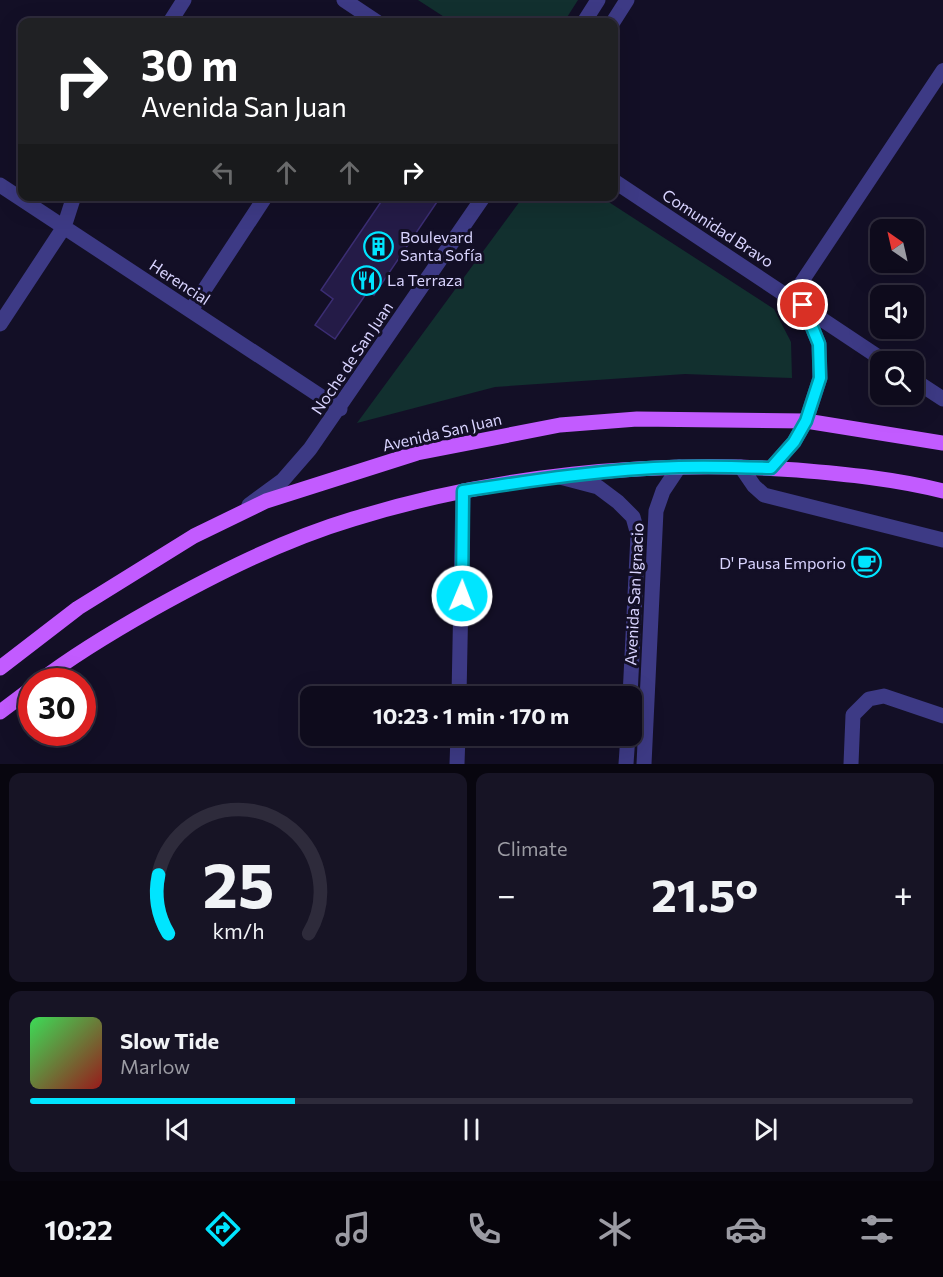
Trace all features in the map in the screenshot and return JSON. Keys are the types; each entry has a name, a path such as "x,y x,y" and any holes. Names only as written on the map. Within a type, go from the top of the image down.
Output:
{"main road":[{"name":"Avenida San Juan","path":"0,668 78,608 126,576 194,536 266,501 417,453 560,425 637,419 806,421 943,443"},
{"path":"60,668 124,626 192,587 274,549 351,520 423,499 560,477 679,467 771,468 873,479 943,491"},
{"path":"0,712 18,698"}],"street":[{"path":"173,18 184,0"},
{"path":"344,0 370,18"},
{"path":"587,18 598,0"},
{"path":"616,18 627,0"},
{"name":"Comunidad Bravo","path":"618,184 870,351"},
{"name":"Herencial","path":"0,185 18,197"},
{"name":"Herencial","path":"24,201 340,409"},
{"path":"0,324 64,227 72,201"},
{"path":"191,310 263,201"},
{"name":"Noche de San Juan","path":"228,520 283,480 310,450 481,201"},
{"path":"771,468 794,442 806,421 820,378 819,344 797,302"},
{"path":"924,387 943,399"},
{"name":"Avenida San Ignacio","path":"644,764 656,511 663,491 679,467"},
{"path":"741,467 754,486 764,495 943,540"},
{"name":"Avenida San Ignacio","path":"560,477 598,487 633,517 638,535 630,686"},
{"path":"459,686 463,491"},
{"path":"851,764 853,715 869,699 884,696 943,716"},
{"path":"458,746 458,764"},
{"path":"626,764 627,746"}],"lane":[{"path":"797,302 943,70"}],"green space":[{"path":"418,0 578,0 567,18 446,18"},
{"path":"520,201 607,201 774,309 791,342 792,378 685,374 495,387 357,423"}],"building":[{"name":"Boulevard Santa Sofía","path":"382,201 438,201 374,295 368,291 335,339 315,325 333,299 321,290"}],"place":[{"name":"Boulevard Santa Sofía","path":"379,246"},
{"name":"La Terraza","path":"366,280"},
{"name":"D' Pausa Emporio","path":"867,563"}],"route":[{"path":"462,596 463,491 626,470 679,467 771,468 794,442 806,421 820,378 819,344 803,305"}]}
